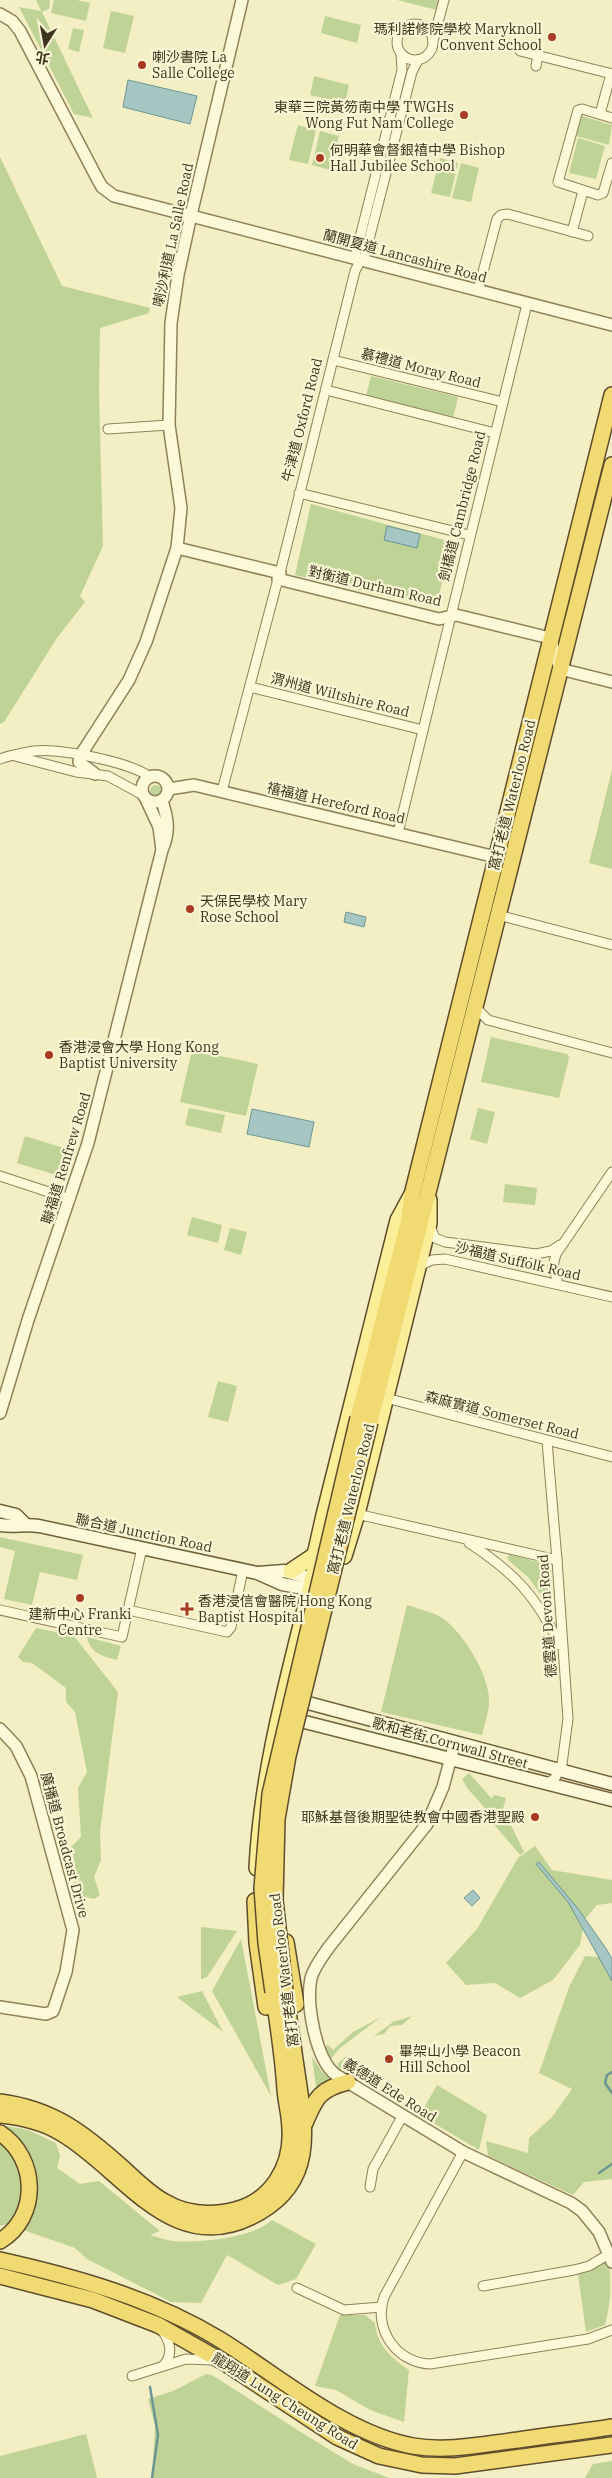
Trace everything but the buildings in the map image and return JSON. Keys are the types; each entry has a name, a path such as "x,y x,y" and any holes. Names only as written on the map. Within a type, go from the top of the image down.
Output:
{"highway":[{"name":"窩打老道 Waterloo Road","path":"0,2115 28,2119 53,2129 87,2152 152,2208 176,2220 205,2225 220,2225 243,2220 262,2211 276,2201 299,2169 304,2146 302,2109 279,1991 266,1943 262,1888 270,1794 364,1420 408,1223 412,1195 612,394"},
{"name":"窩打老道 Waterloo Road","path":"364,1420 428,1193 612,465"},
{"path":"550,638 562,638 572,625"},
{"path":"496,857 506,855 514,849"},
{"path":"279,1896 306,2082 302,2109"},
{"path":"255,1901 257,1943 275,2070 285,2090"},
{"name":"窩打老道 Waterloo Road","path":"0,2102 36,2110 63,2121 92,2141 158,2198 183,2210 209,2214 233,2211 250,2204 264,2195 279,2179 286,2164 290,2142 290,2120 285,2090 279,1991"},
{"path":"304,2125 321,2093 331,2087 348,2082"},
{"path":"0,2133 15,2146 21,2156 27,2168 30,2187 25,2210 18,2225 0,2241"},
{"name":"龍翔道 Lung Cheung Road","path":"0,2260 93,2283 170,2314 219,2339 348,2422 375,2435 399,2443 426,2448 457,2447 612,2426"},
{"name":"龍翔道 Lung Cheung Road","path":"0,2276 92,2300 158,2325 225,2363 337,2437 379,2456 402,2462 440,2467 462,2466 612,2445"}],"main road":[{"name":"窩打老道 Waterloo Road","path":"279,1896 284,1822 289,1784 334,1589 355,1519 429,1223 428,1193"},
{"name":"窩打老道 Waterloo Road","path":"255,1901 264,1792 279,1716 312,1584 316,1564 315,1555 324,1515 398,1220 412,1195"},
{"name":"聯合道 Junction Road","path":"0,1511 16,1515 24,1523 257,1573 282,1584 312,1584 334,1589"},
{"path":"324,1515 333,1528 339,1529 355,1519"},
{"name":"聯合道 Junction Road","path":"0,1525 14,1527 24,1523"},
{"path":"291,1572 315,1555"},
{"name":"聯合道 Junction Road","path":"257,1573 291,1572 312,1584"},
{"name":"歌和老街 Cornwall Street","path":"285,1696 612,1784"},
{"name":"歌和老街 Cornwall Street","path":"279,1716 612,1800"},
{"path":"255,1901 279,1896"}],"street":[{"name":"喇沙利道 La Salle Road","path":"80,756 129,680 146,642 177,548 181,508 169,424 168,370 171,323 178,275 191,215 242,0"},
{"path":"433,42 425,27 409,25 398,35 397,46 401,54 410,59 418,60 427,55 433,42 444,0"},
{"name":"蘭開夏道 Lancashire Road","path":"0,14 12,21 20,31 102,187 114,196 360,258 478,291 612,325"},
{"path":"520,51 612,74 600,114"},
{"name":"牛津道 Oxford Road","path":"360,258 402,70 401,54"},
{"path":"536,66 538,55"},
{"name":"牛津道 Oxford Road","path":"222,791 279,576 356,267 412,72 418,60"},
{"path":"612,118 582,109 578,110 558,182 598,195 603,193 612,163"},
{"path":"572,232 583,191"},
{"path":"478,291 496,219 504,214 588,236"},
{"name":"劍橋道 Cambridge Road","path":"398,833 469,535 527,304"},
{"name":"慕禮道 Moray Road","path":"333,360 503,402"},
{"path":"326,390 495,432"},
{"path":"108,429 169,424"},
{"path":"299,493 469,535"},
{"name":"對衡道 Durham Road","path":"177,548 439,618 456,615 550,638"},
{"path":"550,638 560,669 612,682"},
{"name":"渭州道 Wiltshire Road","path":"250,687 423,730"},
{"path":"0,759 35,751 80,756 126,766 143,772 150,777 163,778 169,789 167,797 162,801 153,803 118,780 95,774 76,772 15,756"},
{"path":"80,756 80,762 83,766 95,774"},
{"path":"144,797 142,787 150,777"},
{"name":"禧福道 Hereford Road","path":"169,789 194,784 496,857"},
{"name":"聯福道 Renfrew Road","path":"144,797 158,827 162,850"},
{"name":"聯福道 Renfrew Road","path":"0,1413 28,1320 70,1199 95,1117 168,831 162,801"},
{"path":"498,915 612,945"},
{"path":"475,1007 488,1020 612,1053"},
{"path":"429,1223 435,1238 445,1242 536,1254 551,1252 560,1245 612,1172"},
{"path":"0,1176 70,1199"},
{"path":"558,1284 553,1266 560,1245"},
{"name":"沙福道 Suffolk Road","path":"418,1266 432,1260 445,1259 612,1297"},
{"name":"森麻實道 Somerset Road","path":"386,1398 612,1457"},
{"name":"德雲道 Devon Road","path":"547,1441 558,1560 568,1719 565,1754 560,1770 555,1778 547,1784"},
{"path":"355,1519 464,1539 558,1560"},
{"path":"464,1539 501,1565 520,1582 546,1616 563,1650"},
{"path":"0,1610 122,1638 142,1548"},
{"path":"128,1610 227,1632 231,1627 243,1570"},
{"name":"廣播道 Broadcast Drive","path":"0,1728 16,1746 33,1780 73,1930 66,1972 57,2005 53,2011 46,2014 0,2007"},
{"name":"義德道 Ede Road","path":"455,1742 439,1799 427,1824 329,1947 312,1976 310,2002 319,2050 331,2071 463,2152 502,2172 571,2202 591,2221 599,2232 610,2258"},
{"path":"370,2188 372,2169 403,2115"},
{"path":"463,2152 387,2293 382,2307 383,2328 391,2344 405,2357 424,2364 588,2339 611,2329"},
{"path":"483,2286 574,2270 610,2258"},
{"path":"297,2288 344,2310 382,2307"},
{"path":"158,2325 170,2344 169,2357 164,2365"},
{"path":"132,2376 164,2365 197,2358 225,2363"}],"green space":[{"path":"36,0 50,0 49,9 42,12 93,118 74,114 19,7 41,11"},
{"path":"54,0 77,0 90,3 86,21 51,13"},
{"path":"397,0 439,0 437,10"},
{"path":"111,11 134,16 125,53 103,48"},
{"path":"325,16 361,25 357,43 321,33"},
{"path":"73,28 84,30 79,52 68,49"},
{"path":"314,76 349,85 345,103 310,95"},
{"path":"582,116 612,125 609,145 576,136"},
{"path":"298,125 316,130 308,164 289,160"},
{"path":"320,131 339,136 330,170 312,165"},
{"path":"578,138 605,146 596,179 569,173"},
{"path":"0,157 62,286 150,308 149,313 100,328 99,390 103,546 80,596 85,602 57,638 4,722 0,724"},
{"path":"440,158 458,163 450,197 431,193"},
{"path":"461,163 479,168 471,202 452,198"},
{"path":"371,376 458,397 453,418 366,396"},
{"path":"311,504 452,542 436,607 295,575"},
{"path":"612,770 612,869 589,863"},
{"path":"158,785 161,786 161,796 154,797 151,796 150,789 151,786"},
{"path":"481,884 483,885 457,987 455,987"},
{"path":"491,1037 567,1054 569,1058 559,1098 481,1082"},
{"path":"192,1050 258,1064 246,1116 180,1102"},
{"path":"189,1108 225,1115 221,1133 185,1125"},
{"path":"478,1108 495,1112 487,1144 470,1139"},
{"path":"25,1136 67,1149 59,1176 17,1163"},
{"path":"505,1184 537,1188 535,1205 503,1202"},
{"path":"192,1217 222,1225 218,1243 187,1235"},
{"path":"230,1228 247,1232 241,1255 224,1250"},
{"path":"218,1381 237,1386 228,1422 208,1417"},
{"path":"0,1537 83,1555 77,1580 40,1572 32,1605 4,1599 15,1551 0,1547"},
{"path":"510,1554 551,1566 552,1604 547,1603 528,1577 509,1561 507,1558"},
{"path":"407,1605 437,1615 446,1621 455,1629 472,1652 485,1678 488,1690 489,1705 482,1735 381,1712"},
{"path":"36,1628 74,1636 118,1692 100,1832 101,1860 94,1877 100,1895 94,1899 81,1896 74,1881 75,1863 71,1847 81,1837 78,1788 87,1772 75,1712 66,1702 66,1688 32,1663 23,1662 18,1657"},
{"path":"87,1637 121,1646 117,1660 94,1650"},
{"path":"469,1773 492,1799 494,1795 506,1798 501,1816 512,1827 524,1852 520,1855 482,1810 484,1807 468,1789 462,1779"},
{"path":"535,1846 552,1870 612,1880 612,1903 597,1905 585,1919 580,1945 553,1980 520,1998 495,1983 466,1985 446,1963 477,1929 518,1858"},
{"path":"201,1927 237,1931 207,1977 201,1979"},
{"path":"241,1939 271,2096 212,1991"},
{"path":"585,1956 609,1958 612,1962 612,2179 584,2182 573,2195 488,2156 486,2141 528,2153 529,2138 552,2117 572,2089 539,2073 569,1987"},
{"path":"202,1991 223,2032 177,1997"},
{"path":"412,2016 402,2025 390,2026 384,2034 374,2036 393,2022"},
{"path":"381,2017 340,2048 329,2061 323,2048 328,2045 333,2050 353,2032"},
{"path":"347,2056 348,2077 337,2070 338,2063"},
{"path":"312,2057 323,2073 331,2079 316,2087"},
{"path":"437,2085 487,2115 479,2150 420,2115"},
{"path":"4,2127 28,2130 56,2143 60,2156 57,2168 80,2184 99,2181 160,2231 150,2235 173,2241 211,2240 252,2231 272,2220 316,2244 296,2279 278,2285 227,2255 201,2303 171,2302 87,2259 75,2248 6,2224 0,2226 0,2141 13,2154 31,2186 31,2166 28,2152 20,2140"},
{"path":"608,2258 610,2292 605,2325 586,2332 578,2274"},
{"path":"340,2315 365,2315 375,2323 376,2331 386,2350 396,2361 409,2370 404,2422 370,2410 336,2390 315,2386"},
{"path":"206,2374 212,2375 353,2464 389,2478 152,2478 155,2426 148,2399 173,2391"},
{"path":"86,2434 97,2478 0,2478 0,2456"},
{"path":"612,2461 612,2478 585,2478 593,2464"}],"water":[{"path":"128,80 197,96 190,124 123,107"},
{"path":"387,526 420,534 417,548 384,540"},
{"path":"346,912 366,917 364,927 344,922"},
{"path":"252,1109 314,1122 309,1147 247,1134"},
{"path":"539,1862 579,1910 607,1950 612,1959 612,1981 568,1902 536,1864"},
{"path":"473,1890 480,1898 472,1906 464,1898"}],"waterway":[{"path":"612,2072 607,2075 605,2083 612,2093"},
{"path":"599,2173 612,2164"},
{"path":"150,2387 158,2435 152,2478"}],"place":[{"name":"瑪利諾修院學校 Maryknoll Convent School","path":"552,37"},
{"name":"喇沙書院 La Salle College","path":"142,65"},
{"name":"東華三院黃笏南中學 TWGHs Wong Fut Nam College","path":"464,115"},
{"name":"何明華會督銀禧中學 Bishop Hall Jubilee School","path":"320,158"},
{"name":"天保民學校 Mary Rose School","path":"190,909"},
{"name":"香港浸會大學 Hong Kong Baptist University","path":"49,1055"},
{"name":"建新中心 Franki Centre","path":"80,1598"},
{"name":"香港浸信會醫院 Hong Kong Baptist Hospital","path":"187,1609"},
{"name":"耶穌基督後期聖徒教會中國香港聖殿","path":"535,1817"},
{"name":"畢架山小學 Beacon Hill School","path":"389,2059"}]}
